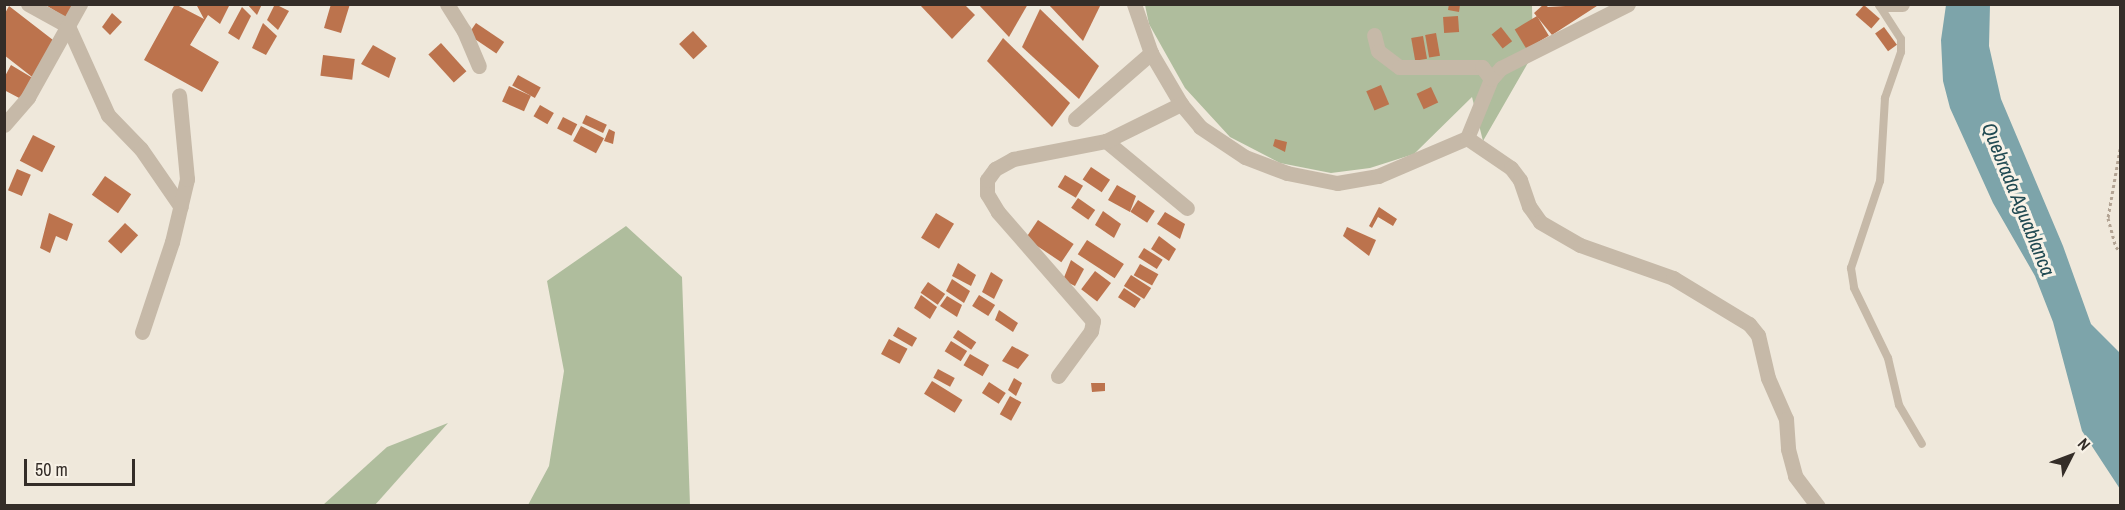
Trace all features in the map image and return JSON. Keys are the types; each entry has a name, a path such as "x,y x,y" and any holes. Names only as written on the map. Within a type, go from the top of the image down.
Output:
{"street":[{"path":"27,4 68,26 108,115 141,149 181,207"},
{"path":"4,125 23,105 80,4"},
{"path":"447,4 464,31 479,66"},
{"path":"1134,4 1151,53 1181,104 1200,127 1245,156 1287,173 1337,183 1378,176 1467,138 1491,79 1501,68 1542,45 1611,16 1628,4"},
{"path":"1880,4 1902,4"},
{"path":"1374,35 1378,51 1399,67 1482,67 1491,79"},
{"path":"1075,119 1151,53"},
{"path":"142,332 181,207 187,162 179,95"},
{"path":"1058,376 1091,332 1093,321 998,212 987,194 987,180 994,169 1013,159 1106,141 1181,104"},
{"path":"1467,138 1511,168 1540,222 1580,245 1673,278 1749,324 1758,335 1768,378 1786,419 1788,449 1795,476 1818,506"},
{"path":"1106,141 1187,208"}],"lane":[{"path":"1880,4 1901,39 1901,52 1885,98 1880,181 1851,268 1854,288 1888,358 1899,405 1922,444"}],"path":[{"path":"2121,148 2108,218 2116,247 2121,251"}],"green space":[{"path":"1145,5 1532,5 1533,54 1483,141 1472,97 1414,154 1370,168 1331,173 1280,163 1230,137 1185,88 1149,24"},
{"path":"626,226 682,277 690,505 528,505 549,466 564,371 547,281"},
{"path":"448,423 375,505 323,505 387,447"}],"water":[{"name":"Quebrada Aguablanca","path":"1946,5 1990,5 1989,46 2001,99 2063,246 2091,324 2120,353 2120,489 2082,431 2053,322 2035,276 1993,203 1950,108 1943,81 1941,40"}],"building":[{"path":"44,4 76,4 68,19"},
{"path":"175,4 204,19 196,4 230,4 220,24 208,15 190,45 219,62 202,92 144,60"},
{"path":"247,4 262,4 257,15"},
{"path":"275,4 289,11 278,30 267,20"},
{"path":"331,4 350,4 341,33 324,28"},
{"path":"978,4 1028,4 1009,37"},
{"path":"1048,4 1101,4 1083,41"},
{"path":"1449,4 1460,5 1459,12 1448,10"},
{"path":"1544,4 1548,7 1600,4 1552,35 1534,13"},
{"path":"920,5 965,5 975,15 952,39"},
{"path":"1864,5 1880,19 1871,29 1855,15"},
{"path":"9,6 53,40 36,80 4,55 4,15"},
{"path":"242,7 251,16 239,40 228,33"},
{"path":"1040,9 1099,66 1079,99 1022,47"},
{"path":"112,13 122,22 110,35 102,27"},
{"path":"1458,16 1459,32 1444,33 1443,17"},
{"path":"1537,16 1549,36 1527,49 1515,29"},
{"path":"263,23 277,36 266,55 252,48"},
{"path":"476,23 504,42 496,54 468,35"},
{"path":"1501,27 1512,41 1503,49 1492,34"},
{"path":"1884,27 1897,45 1888,51 1875,33"},
{"path":"693,31 707,46 693,59 679,44"},
{"path":"1436,33 1440,56 1429,58 1425,35"},
{"path":"1423,36 1427,59 1415,61 1411,38"},
{"path":"1003,38 1070,103 1052,127 987,61"},
{"path":"441,43 466,71 454,83 428,54"},
{"path":"373,45 396,58 389,78 361,64"},
{"path":"323,55 355,59 352,80 320,76"},
{"path":"11,65 36,80 23,100 4,90 4,78"},
{"path":"518,75 541,88 535,98 512,85"},
{"path":"1381,85 1389,104 1374,111 1366,91"},
{"path":"509,86 531,96 524,111 502,102"},
{"path":"1431,87 1438,102 1424,109 1416,94"},
{"path":"540,105 554,113 547,124 534,116"},
{"path":"586,115 607,125 603,133 582,123"},
{"path":"563,117 577,124 571,136 557,129"},
{"path":"581,126 604,138 596,153 573,141"},
{"path":"609,129 615,132 613,144 604,141"},
{"path":"33,135 55,146 42,172 20,161"},
{"path":"1275,139 1287,142 1285,152 1273,146"},
{"path":"1091,167 1110,180 1102,192 1083,179"},
{"path":"17,169 31,175 22,196 8,190"},
{"path":"1065,175 1083,186 1076,198 1058,187"},
{"path":"105,176 131,194 118,213 92,195"},
{"path":"1117,185 1136,196 1130,212 1108,200"},
{"path":"1078,198 1095,210 1088,220 1071,208"},
{"path":"1138,200 1155,211 1147,223 1130,212"},
{"path":"1379,207 1397,219 1393,226 1378,217 1372,228 1369,226"},
{"path":"1103,211 1121,224 1114,238 1095,225"},
{"path":"1165,212 1185,224 1180,239 1157,224"},
{"path":"49,213 73,224 67,241 56,236 50,253 40,248"},
{"path":"936,213 954,224 939,249 921,238"},
{"path":"1038,220 1074,244 1061,262 1026,238"},
{"path":"125,223 138,235 121,254 108,241"},
{"path":"1347,227 1376,240 1369,256 1343,236"},
{"path":"1159,236 1176,249 1169,261 1151,249"},
{"path":"1087,240 1124,264 1115,278 1078,254"},
{"path":"1144,248 1163,260 1157,269 1138,257"},
{"path":"1071,260 1084,269 1075,286 1063,280"},
{"path":"958,263 976,275 971,286 952,276"},
{"path":"1140,264 1158,274 1152,286 1134,275"},
{"path":"1095,271 1111,283 1097,301 1081,289"},
{"path":"991,272 1003,280 994,299 982,292"},
{"path":"1131,275 1151,288 1144,299 1124,286"},
{"path":"952,279 970,291 964,303 946,291"},
{"path":"928,282 945,294 938,305 921,293"},
{"path":"1124,288 1141,299 1135,308 1118,297"},
{"path":"921,295 937,307 930,319 914,308"},
{"path":"979,295 995,305 988,316 972,306"},
{"path":"947,296 962,305 957,317 940,306"},
{"path":"999,310 1018,323 1013,332 995,320"},
{"path":"898,327 917,338 912,347 893,336"},
{"path":"958,330 976,342 971,350 953,337"},
{"path":"889,339 908,349 900,364 881,354"},
{"path":"951,341 967,351 961,361 945,351"},
{"path":"1012,346 1029,355 1018,369 1002,361"},
{"path":"970,354 989,365 983,376 964,365"},
{"path":"938,369 955,378 950,387 933,378"},
{"path":"1014,378 1022,383 1016,396 1008,390"},
{"path":"932,381 963,400 955,413 924,394"},
{"path":"989,382 1006,393 999,404 982,393"},
{"path":"1091,383 1105,383 1105,391 1092,392"},
{"path":"1010,396 1021,402 1011,421 1000,414"}]}
